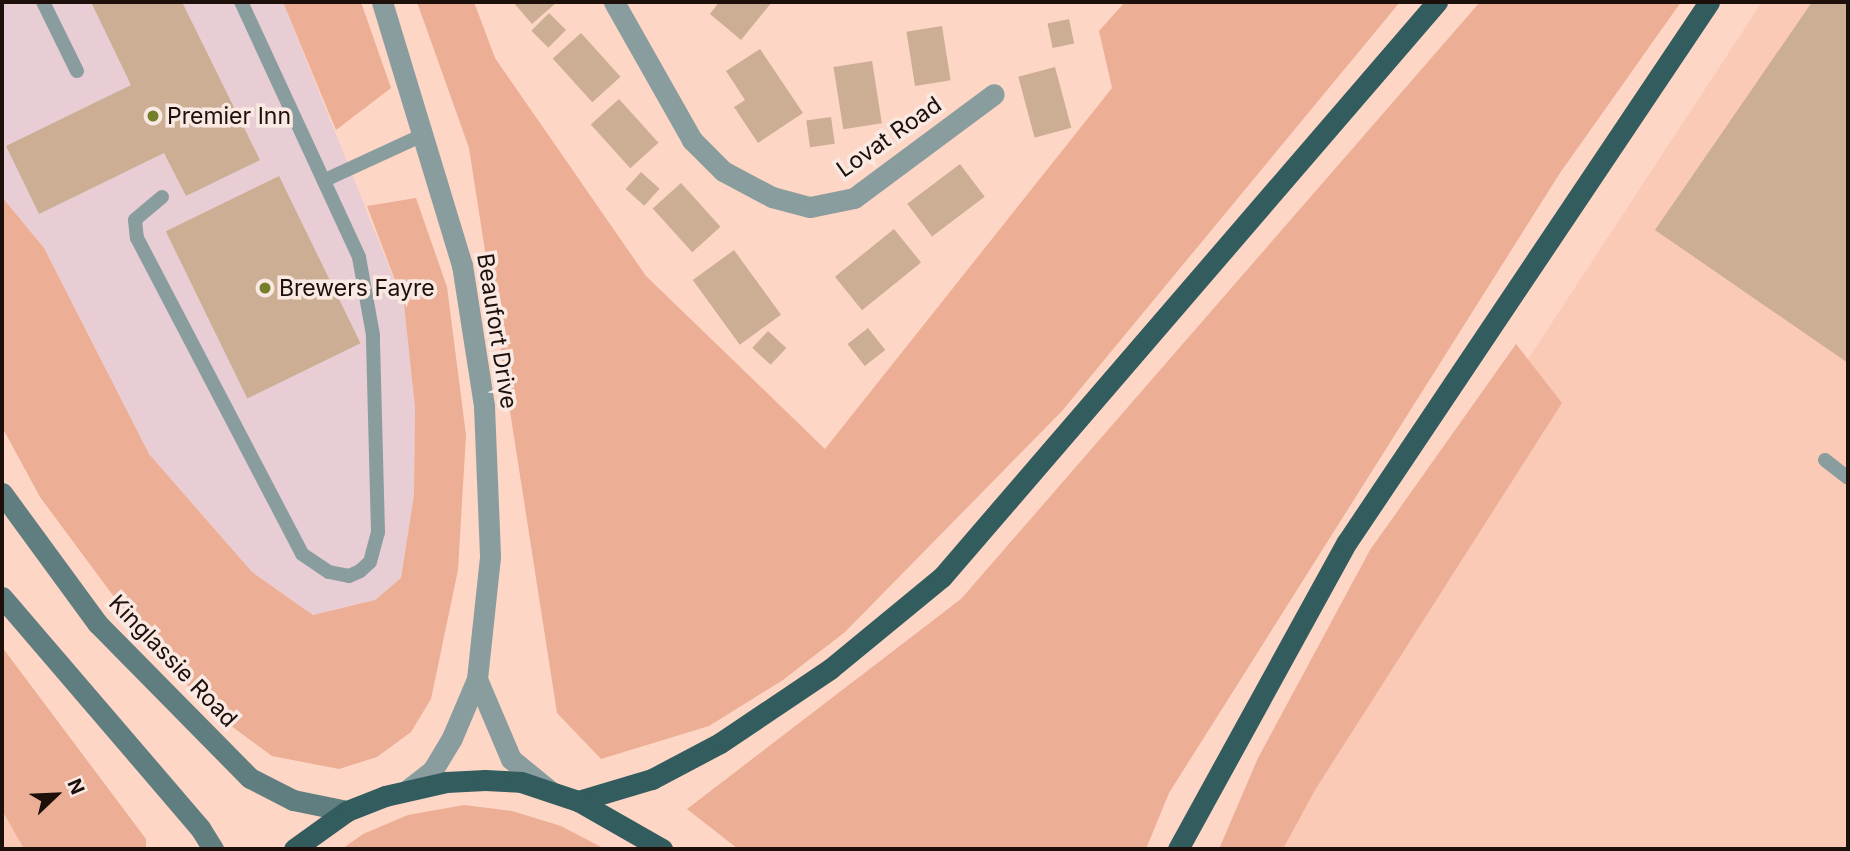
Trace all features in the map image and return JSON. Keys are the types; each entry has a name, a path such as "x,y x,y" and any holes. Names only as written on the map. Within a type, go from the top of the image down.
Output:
{"highway":[{"path":"578,801 652,779 720,743 830,668 942,577 1437,2"},
{"path":"1178,849 1347,542 1709,2"},
{"path":"294,849 346,811 409,789 485,779 521,782 578,801 662,849"}],"main road":[{"name":"Kinglassie Road","path":"2,493 98,624 250,778 293,800 346,811"},
{"path":"2,597 200,828 213,849"}],"street":[{"name":"Beaufort Drive","path":"382,2 463,265 484,406 490,556 477,679 452,738 433,771 409,789"},
{"name":"Lovat Road","path":"614,2 692,140 723,171 772,197 810,207 854,198 994,94"},
{"name":"Beaufort Drive","path":"477,679 511,759 550,792"}],"lane":[{"path":"43,2 77,71"},
{"path":"162,197 135,220 137,237 302,554 329,572 349,576 370,562 378,532 373,335 359,257 241,2"},
{"path":"325,180 423,135"},
{"path":"1825,460 1848,478"}],"shaded area":[{"path":"2,2 283,2 404,304 415,408 414,495 401,578 375,600 313,615 252,572 149,454 44,248 2,197"},
{"path":"283,2 361,2 391,88 336,130"},
{"path":"417,2 474,2 495,58 646,276 825,449 1112,88 1099,31 1125,2 1400,2 1062,411 845,632 783,680 709,726 601,759 557,713 469,148"},
{"path":"1480,2 1681,2 1560,173 1169,793 1146,849 738,849 687,809 961,599"},
{"path":"1762,2 1848,2 1848,849 1266,849 1420,524"},
{"path":"2,197 44,248 149,454 252,572 313,615 375,600 401,578 414,495 415,408 404,304 367,206 416,198 447,287 466,435 458,570 431,699 411,732 377,757 339,769 272,756 211,711 146,640 40,497 2,427"},
{"path":"1516,344 1562,403 1315,790 1283,849 1219,849 1258,758 1370,550"},
{"path":"2,647 146,839 146,849 24,849 2,810"},
{"path":"464,805 512,811 561,826 605,849 342,849 363,834 408,815"},
{"path":"2,810 24,849 2,849"}],"building":[{"name":"Premier Inn","path":"91,2 182,2 260,160 186,196 164,153 39,214 6,146 131,85"},
{"path":"513,2 557,2 532,24"},
{"path":"719,2 772,2 741,40 710,14"},
{"path":"1812,2 1848,2 1848,363 1655,230"},
{"path":"549,13 566,30 548,48 531,31"},
{"path":"1069,19 1074,43 1053,48 1047,24"},
{"path":"942,26 951,80 915,86 906,32"},
{"path":"581,33 620,77 592,102 553,58"},
{"path":"760,49 803,113 758,143 734,107 745,100 726,71"},
{"path":"872,61 882,123 843,129 833,67"},
{"path":"1055,67 1071,128 1035,138 1018,77"},
{"path":"619,99 658,143 630,168 591,124"},
{"path":"831,117 835,144 810,147 806,120"},
{"path":"960,164 985,197 932,236 907,204"},
{"path":"641,172 660,189 644,206 626,189"},
{"name":"Brewers Fayre","path":"279,176 361,343 247,398 166,231"},
{"path":"681,183 720,227 692,252 653,208"},
{"path":"894,229 921,262 862,310 835,277"},
{"path":"734,250 781,315 740,345 693,280"},
{"path":"868,328 885,350 865,366 848,344"},
{"path":"768,331 786,348 771,365 752,348"}],"place":[{"name":"Premier Inn","path":"153,116"},
{"name":"Brewers Fayre","path":"265,288"}]}
